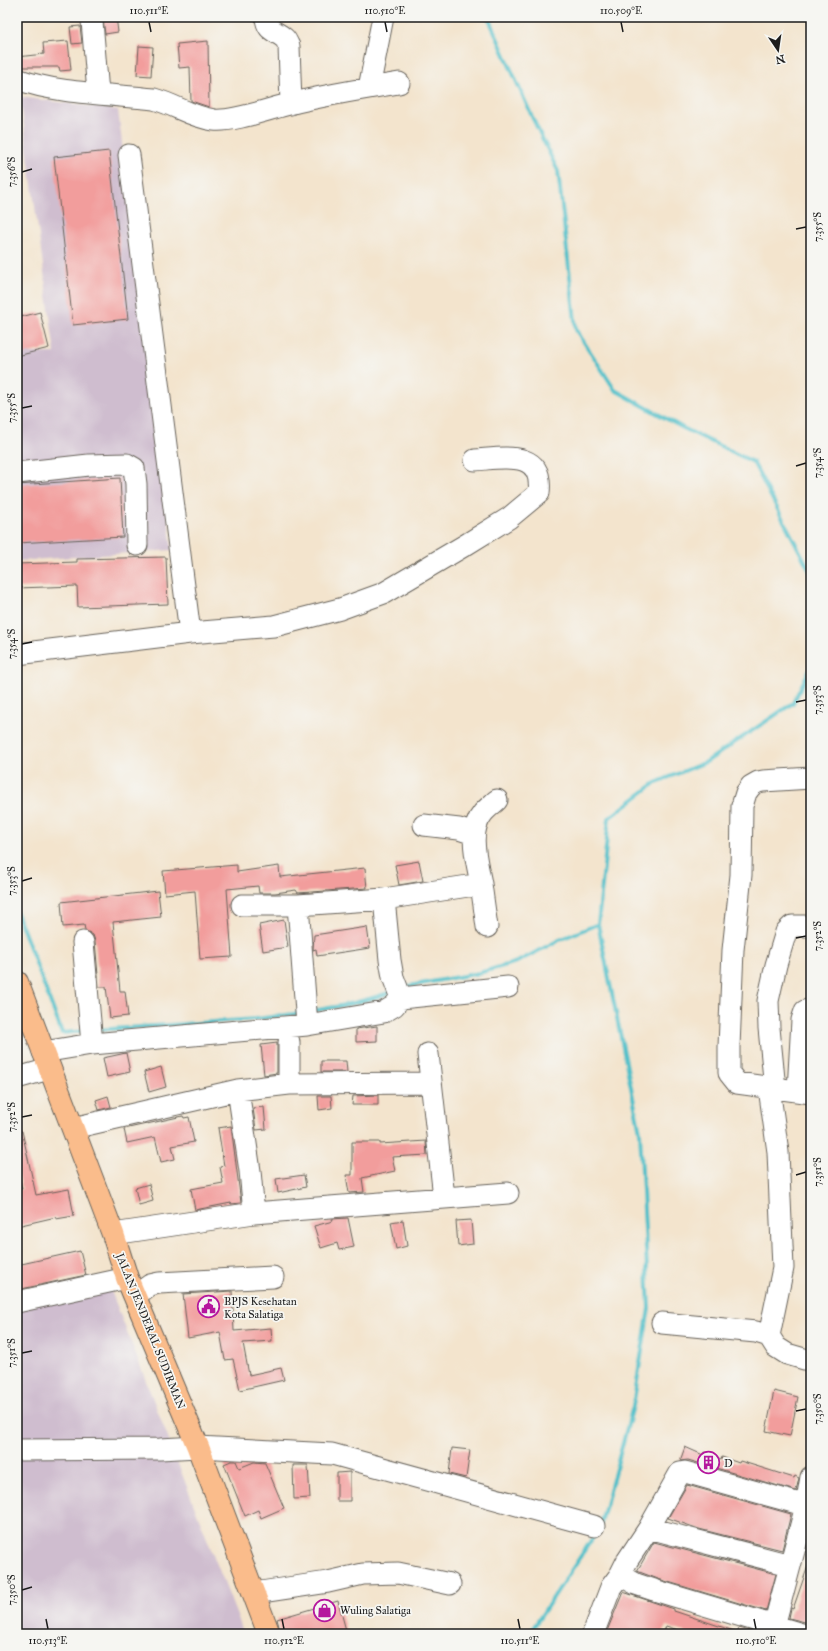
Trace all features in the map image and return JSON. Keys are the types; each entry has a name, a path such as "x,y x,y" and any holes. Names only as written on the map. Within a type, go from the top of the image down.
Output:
{"main road":[{"name":"JALAN JENDERAL SUDIRMAN","path":"17,982 113,1234 131,1287 198,1447 269,1634"}],"street":[{"path":"266,17 266,22 272,31 284,38 289,46 291,104"},
{"path":"369,88 383,17"},
{"path":"92,21 98,93"},
{"path":"17,79 51,89 154,99 165,102 194,116 216,120 242,116 291,104 399,83"},
{"path":"129,154 190,633"},
{"path":"17,654 190,633 274,626 340,610 384,593 509,518 539,493 540,484 537,470 529,462 512,458 475,460"},
{"path":"17,473 89,465 127,464 134,468 136,484 137,544"},
{"path":"811,778 758,782 751,786 746,793 742,806 741,875 733,950 729,1047 729,1073 737,1083 804,1092 802,1020 805,1011 811,1009"},
{"path":"487,927 474,834 477,823 483,813 497,800"},
{"path":"424,824 459,829 474,834"},
{"path":"242,905 298,905 384,899 481,884"},
{"path":"17,1078 91,1031 306,1014 384,1012 394,1006 398,989 390,960 384,899"},
{"path":"298,905 306,1014"},
{"path":"811,926 792,926 786,932 776,965 768,1001 772,1088 778,1152 783,1268 769,1336 776,1348 787,1354 811,1361"},
{"path":"83,942 91,1031"},
{"path":"398,989 508,987"},
{"path":"289,1042 289,1084"},
{"path":"428,1054 444,1197"},
{"path":"73,1128 238,1090 289,1084 431,1083"},
{"path":"238,1090 250,1171 254,1213"},
{"path":"113,1234 254,1213 508,1193"},
{"path":"17,1302 150,1285 159,1282 273,1277"},
{"path":"662,1323 756,1332 769,1336"},
{"path":"17,1450 160,1449 198,1447 332,1454 594,1526"},
{"path":"593,1634 611,1586 620,1575 627,1561 649,1528 680,1473 685,1472 808,1507"},
{"path":"772,1630 808,1507 811,1477"},
{"path":"649,1528 790,1565"},
{"path":"254,1593 328,1582 363,1574 398,1573 450,1584"},
{"path":"620,1575 636,1584 772,1630 802,1634"}],"shaded area":[{"path":"20,97 118,110 172,550 17,561 17,353 55,353"},
{"path":"108,1283 244,1634 17,1634 17,1304"}],"building":[{"path":"116,17 118,32 105,34 103,19"},
{"path":"80,26 82,43 72,44 70,27"},
{"path":"68,41 71,70 60,71 59,67 17,67 17,57 44,54 43,43"},
{"path":"208,41 209,107 191,101 190,67 179,68 177,44"},
{"path":"139,46 153,47 151,76 137,75"},
{"path":"109,151 128,319 73,325 54,157"},
{"path":"40,312 49,348 17,356 17,318"},
{"path":"120,478 123,537 17,543 17,485"},
{"path":"166,557 168,604 78,607 77,586 17,588 17,564 77,562 77,559"},
{"path":"419,861 423,881 399,885 395,865"},
{"path":"237,865 237,872 279,866 280,877 365,868 367,888 298,893 296,890 275,893 259,893 258,886 227,889 232,957 200,959 195,891 165,894 163,871"},
{"path":"158,891 161,917 113,922 120,991 125,991 128,1016 110,1018 106,987 99,987 95,941 93,935 85,930 84,925 63,927 61,902"},
{"path":"284,920 288,947 263,951 259,925"},
{"path":"367,927 370,948 317,956 316,949 313,950 314,935"},
{"path":"377,1026 377,1041 356,1042 356,1029"},
{"path":"277,1043 277,1073 264,1075 261,1045"},
{"path":"126,1053 130,1072 107,1077 103,1058"},
{"path":"321,1061 346,1061 347,1072 321,1072"},
{"path":"161,1067 166,1087 149,1092 144,1072"},
{"path":"378,1095 378,1105 352,1105 353,1096"},
{"path":"108,1096 111,1107 99,1110 96,1100"},
{"path":"318,1096 331,1096 332,1108 319,1110"},
{"path":"264,1107 266,1129 256,1130 253,1108"},
{"path":"183,1116 184,1118 189,1117 194,1142 172,1146 175,1159 161,1162 155,1137 127,1143 124,1129"},
{"path":"231,1126 241,1203 231,1203 195,1210 191,1189 223,1183 220,1167 224,1166 218,1128"},
{"path":"22,1131 36,1195 69,1189 74,1216 56,1219 56,1217 17,1226 17,1190 22,1189 17,1167 17,1132"},
{"path":"426,1141 427,1155 392,1157 395,1171 362,1178 364,1192 349,1193 346,1175 352,1175 352,1142 380,1142 380,1144"},
{"path":"304,1175 306,1187 278,1193 276,1179"},
{"path":"149,1184 153,1201 139,1205 135,1188"},
{"path":"348,1218 354,1247 339,1250 337,1243 321,1248 314,1226 333,1221 332,1219"},
{"path":"403,1220 407,1246 396,1249 391,1222"},
{"path":"471,1220 473,1244 458,1246 456,1221"},
{"path":"80,1251 86,1275 17,1290 17,1265"},
{"path":"232,1291 234,1331 271,1328 272,1341 243,1343 249,1375 281,1368 284,1380 240,1390 233,1359 225,1360 220,1332 188,1338 183,1294"},
{"path":"774,1391 798,1397 790,1436 766,1431"},
{"path":"685,1447 703,1455 704,1452 721,1460 722,1457 794,1478 795,1476 799,1478 796,1491 688,1460 680,1461"},
{"path":"452,1448 470,1450 466,1478 449,1474"},
{"path":"231,1461 236,1461 239,1468 254,1462 265,1463 284,1508 261,1518 258,1510 245,1516 224,1464"},
{"path":"293,1465 308,1465 310,1498 294,1499"},
{"path":"350,1472 350,1501 337,1501 337,1473"},
{"path":"687,1485 791,1514 782,1550 699,1529 668,1518"},
{"path":"654,1542 776,1574 766,1611 658,1579 637,1571"},
{"path":"809,1563 811,1563 811,1604 808,1613 811,1615 811,1626 805,1622 789,1618 791,1608 793,1609"},
{"path":"623,1592 737,1632 739,1628 753,1632 753,1634 690,1634 666,1626 663,1634 616,1634 607,1631"},
{"name":"Wuling Salatiga","path":"338,1601 347,1634 281,1634 277,1619"}],"waterway":[{"path":"488,17 533,119 558,171 576,330 615,390 683,428 753,462 811,573"},
{"path":"601,1523 633,1406 649,1308 640,1132 598,924 609,818 655,783 706,762 793,703 811,667"},
{"path":"17,913 62,1033 86,1031"},
{"path":"404,987 479,973 517,962 559,940 598,924"},
{"path":"312,1011 332,1008 392,992"},
{"path":"96,1030 256,1019 301,1013"},
{"path":"529,1634 596,1533"}],"place":[{"name":"BPJS Kesehatan Kota Salatiga","path":"209,1307"},
{"name":"D","path":"708,1463"},
{"name":"Wuling Salatiga","path":"324,1610"}]}
